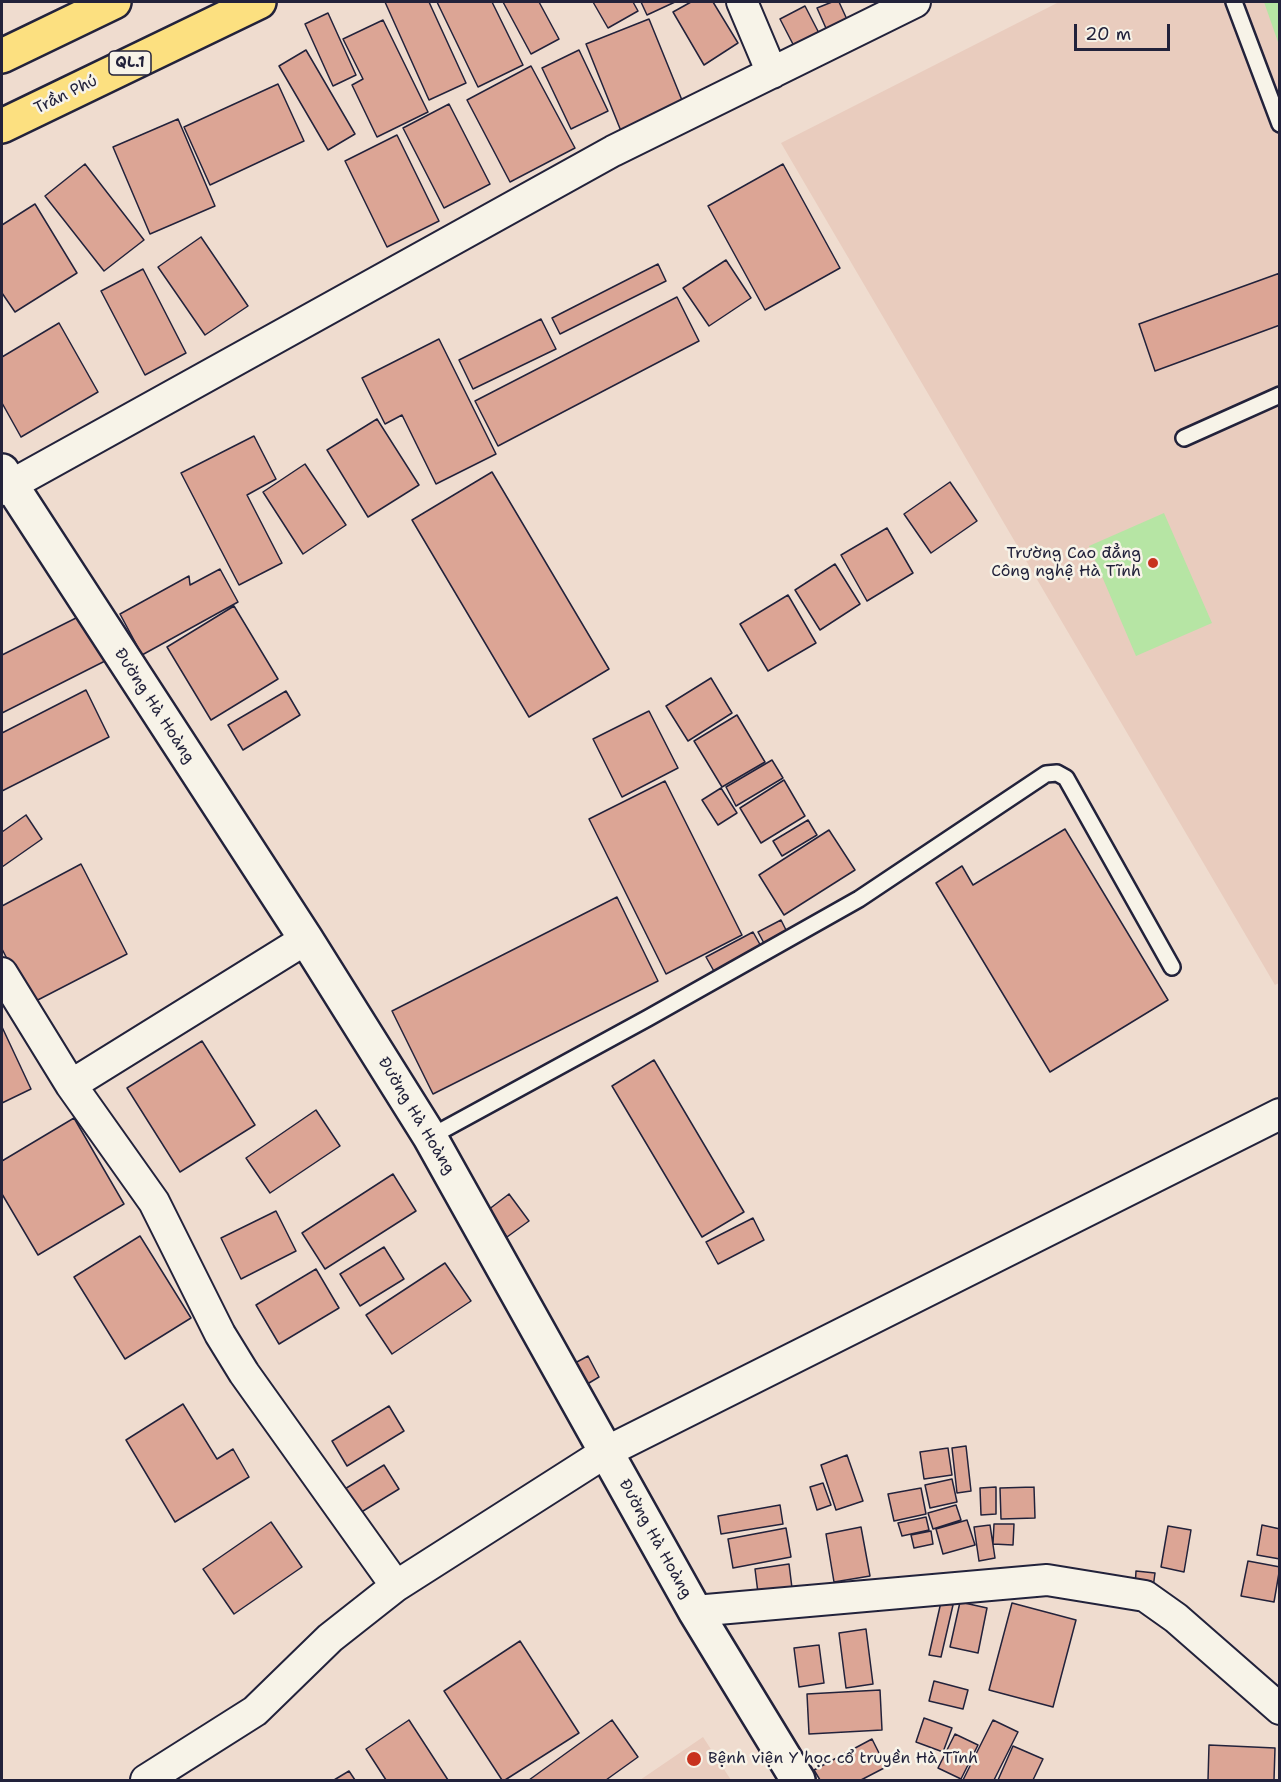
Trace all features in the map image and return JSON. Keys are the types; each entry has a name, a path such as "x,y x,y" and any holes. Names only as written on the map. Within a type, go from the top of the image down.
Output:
{"main road":[{"path":"2,56 114,2"},
{"name":"Trần Phú","path":"2,126 260,2"}],"street":[{"path":"742,2 772,73"},
{"path":"4,482 613,151 915,2"},
{"name":"Đường Hà Hoàng","path":"4,482 306,939 430,1137 694,1611 798,1780"},
{"path":"71,1085 306,939"},
{"path":"2,973 71,1085 154,1202 220,1334 244,1373 396,1586"},
{"path":"146,1780 255,1711 330,1638 396,1586 606,1452 1280,1114"},
{"path":"694,1611 1047,1580 1145,1596 1176,1618 1280,1709"}],"lane":[{"path":"1234,2 1280,124"},
{"path":"1184,438 1280,395"},
{"path":"430,1137 859,899 1046,774 1057,773 1065,778 1172,967"}],"shaded area":[{"name":"Trường Cao đẳng Công nghệ Hà Tĩnh","path":"1059,2 1279,2 1279,983 1275,985 781,143"},
{"name":"Bệnh viện Y học cổ truyền Hà Tĩnh","path":"703,1737 731,1780 640,1780"}],"green space":[{"path":"1264,2 1279,2 1279,45"},
{"path":"1164,513 1212,623 1136,656 1089,546"}],"building":[{"path":"385,2 429,2 466,83 429,100"},
{"path":"437,2 492,2 523,65 478,87"},
{"path":"503,2 539,2 559,39 531,54"},
{"path":"593,2 633,2 638,11 608,28"},
{"path":"641,2 675,2 647,15"},
{"path":"691,2 713,2 738,43 704,65 673,12"},
{"path":"832,2 839,2 850,26 829,35 817,8"},
{"path":"805,6 822,39 797,52 780,19"},
{"path":"328,13 356,75 333,86 305,24"},
{"path":"649,19 686,110 623,136 586,44"},
{"path":"383,20 428,112 377,137 352,85 363,79 343,39"},
{"path":"306,50 355,134 328,150 279,66"},
{"path":"579,50 608,111 571,129 542,68"},
{"path":"531,66 575,148 510,182 467,100"},
{"path":"278,84 304,141 210,185 184,127"},
{"path":"449,104 490,184 444,208 403,128"},
{"path":"178,119 215,206 150,234 113,147"},
{"path":"397,135 439,221 387,247 345,161"},
{"path":"85,164 144,240 104,271 45,196"},
{"path":"783,164 840,268 765,310 708,206"},
{"path":"35,204 77,273 15,312 2,293 2,225"},
{"path":"201,237 248,306 205,335 158,267"},
{"path":"726,260 751,298 709,326 683,288"},
{"path":"658,264 666,281 560,334 552,318"},
{"path":"143,269 186,353 145,375 101,291"},
{"path":"1280,273 1280,325 1155,371 1139,324"},
{"path":"677,297 699,341 498,446 475,401"},
{"path":"541,319 556,349 473,389 459,360"},
{"path":"59,323 98,392 21,437 2,403 2,357"},
{"path":"439,339 496,454 436,484 402,415 385,424 362,378"},
{"path":"377,419 419,485 368,517 327,450"},
{"path":"254,436 276,479 247,495 282,563 239,585 181,473"},
{"path":"305,464 346,525 303,554 263,492"},
{"path":"492,472 609,669 529,717 412,520"},
{"path":"950,482 977,521 931,553 904,514"},
{"path":"887,528 913,573 867,601 841,555"},
{"path":"835,564 860,604 820,630 795,590"},
{"path":"220,569 238,602 142,655 120,614 189,576 190,585"},
{"path":"788,595 816,643 768,671 740,624"},
{"path":"234,606 278,679 211,720 167,647"},
{"path":"84,614 107,660 2,713 2,655"},
{"path":"711,678 732,713 688,741 666,706"},
{"path":"86,690 109,737 2,791 2,733"},
{"path":"286,691 300,715 243,750 228,725"},
{"path":"649,711 678,768 622,797 593,739"},
{"path":"737,715 765,762 722,787 694,741"},
{"path":"772,760 783,778 736,806 726,787"},
{"path":"784,780 805,816 761,843 740,808"},
{"path":"665,781 742,935 666,974 589,819"},
{"path":"721,788 737,813 718,825 702,800"},
{"path":"26,815 42,839 2,867 2,832"},
{"path":"808,820 817,835 782,856 773,841"},
{"path":"1065,829 1168,1000 1050,1072 936,883 962,866 973,885"},
{"path":"829,830 855,870 784,915 759,875"},
{"path":"81,864 127,954 30,1004 2,949 2,906"},
{"path":"617,897 658,981 433,1094 392,1011"},
{"path":"781,920 789,936 766,947 758,932"},
{"path":"753,932 762,948 715,973 706,957"},
{"path":"2,1027 31,1089 2,1103"},
{"path":"202,1041 255,1125 180,1172 127,1088"},
{"path":"654,1060 744,1212 702,1237 612,1086"},
{"path":"316,1110 340,1146 270,1193 246,1158"},
{"path":"74,1118 124,1204 38,1255 2,1194 2,1161"},
{"path":"393,1174 416,1211 325,1269 302,1233"},
{"path":"509,1194 529,1221 507,1237 488,1210"},
{"path":"276,1211 296,1251 241,1279 221,1238"},
{"path":"753,1218 764,1240 718,1264 706,1242"},
{"path":"140,1236 191,1318 125,1359 74,1277"},
{"path":"384,1247 404,1279 360,1306 340,1274"},
{"path":"445,1263 471,1301 392,1354 366,1315"},
{"path":"316,1269 339,1308 279,1344 256,1305"},
{"path":"588,1356 599,1377 574,1392 562,1370"},
{"path":"183,1404 217,1459 233,1449 249,1477 175,1522 126,1440"},
{"path":"389,1406 404,1431 347,1466 332,1441"},
{"path":"966,1446 971,1491 957,1493 952,1448"},
{"path":"948,1448 952,1475 924,1479 920,1452"},
{"path":"847,1455 863,1501 836,1510 821,1465"},
{"path":"384,1465 399,1489 350,1519 335,1495"},
{"path":"952,1479 957,1502 930,1508 925,1485"},
{"path":"823,1483 831,1505 817,1510 810,1487"},
{"path":"996,1487 996,1514 981,1515 980,1488"},
{"path":"1034,1487 1035,1518 1001,1519 1000,1488"},
{"path":"921,1488 926,1514 894,1521 888,1494"},
{"path":"780,1505 783,1524 721,1534 718,1516"},
{"path":"956,1505 961,1520 933,1529 928,1513"},
{"path":"926,1517 929,1530 902,1536 898,1523"},
{"path":"967,1520 975,1545 943,1554 936,1529"},
{"path":"271,1522 302,1567 234,1614 203,1569"},
{"path":"994,1524 1014,1524 1013,1545 993,1544"},
{"path":"990,1525 995,1558 979,1561 974,1527"},
{"path":"1262,1525 1280,1529 1280,1559 1257,1555"},
{"path":"1168,1526 1191,1530 1184,1572 1161,1567"},
{"path":"861,1527 870,1576 834,1582 826,1534"},
{"path":"786,1528 791,1557 733,1568 728,1539"},
{"path":"931,1531 933,1544 914,1548 911,1535"},
{"path":"1248,1561 1280,1567 1274,1602 1241,1596"},
{"path":"789,1564 792,1588 758,1593 755,1569"},
{"path":"1136,1571 1155,1573 1153,1588 1135,1588"},
{"path":"941,1602 953,1605 941,1657 929,1655"},
{"path":"960,1602 987,1608 978,1653 950,1647"},
{"path":"1012,1603 1076,1620 1053,1707 989,1690"},
{"path":"866,1629 873,1684 846,1688 839,1633"},
{"path":"520,1641 579,1733 502,1780 444,1691"},
{"path":"819,1645 824,1683 799,1687 794,1648"},
{"path":"934,1681 968,1690 963,1709 929,1701"},
{"path":"880,1690 882,1730 809,1734 807,1694"},
{"path":"924,1718 952,1728 943,1752 916,1742"},
{"path":"409,1720 448,1780 386,1780 366,1749"},
{"path":"612,1720 638,1757 606,1780 529,1780"},
{"path":"993,1720 1018,1732 994,1780 963,1780"},
{"path":"955,1734 978,1745 961,1779 938,1768"},
{"path":"872,1739 886,1767 861,1780 820,1780 814,1770"},
{"path":"1209,1745 1275,1748 1274,1780 1208,1780"},
{"path":"1013,1746 1043,1759 1033,1780 998,1780"},
{"path":"349,1771 355,1780 334,1780"}],"place":[{"name":"Trường Cao đẳng Công nghệ Hà Tĩnh","path":"1153,563"},
{"name":"Bệnh viện Y học cổ truyền Hà Tĩnh","path":"694,1759"}]}
